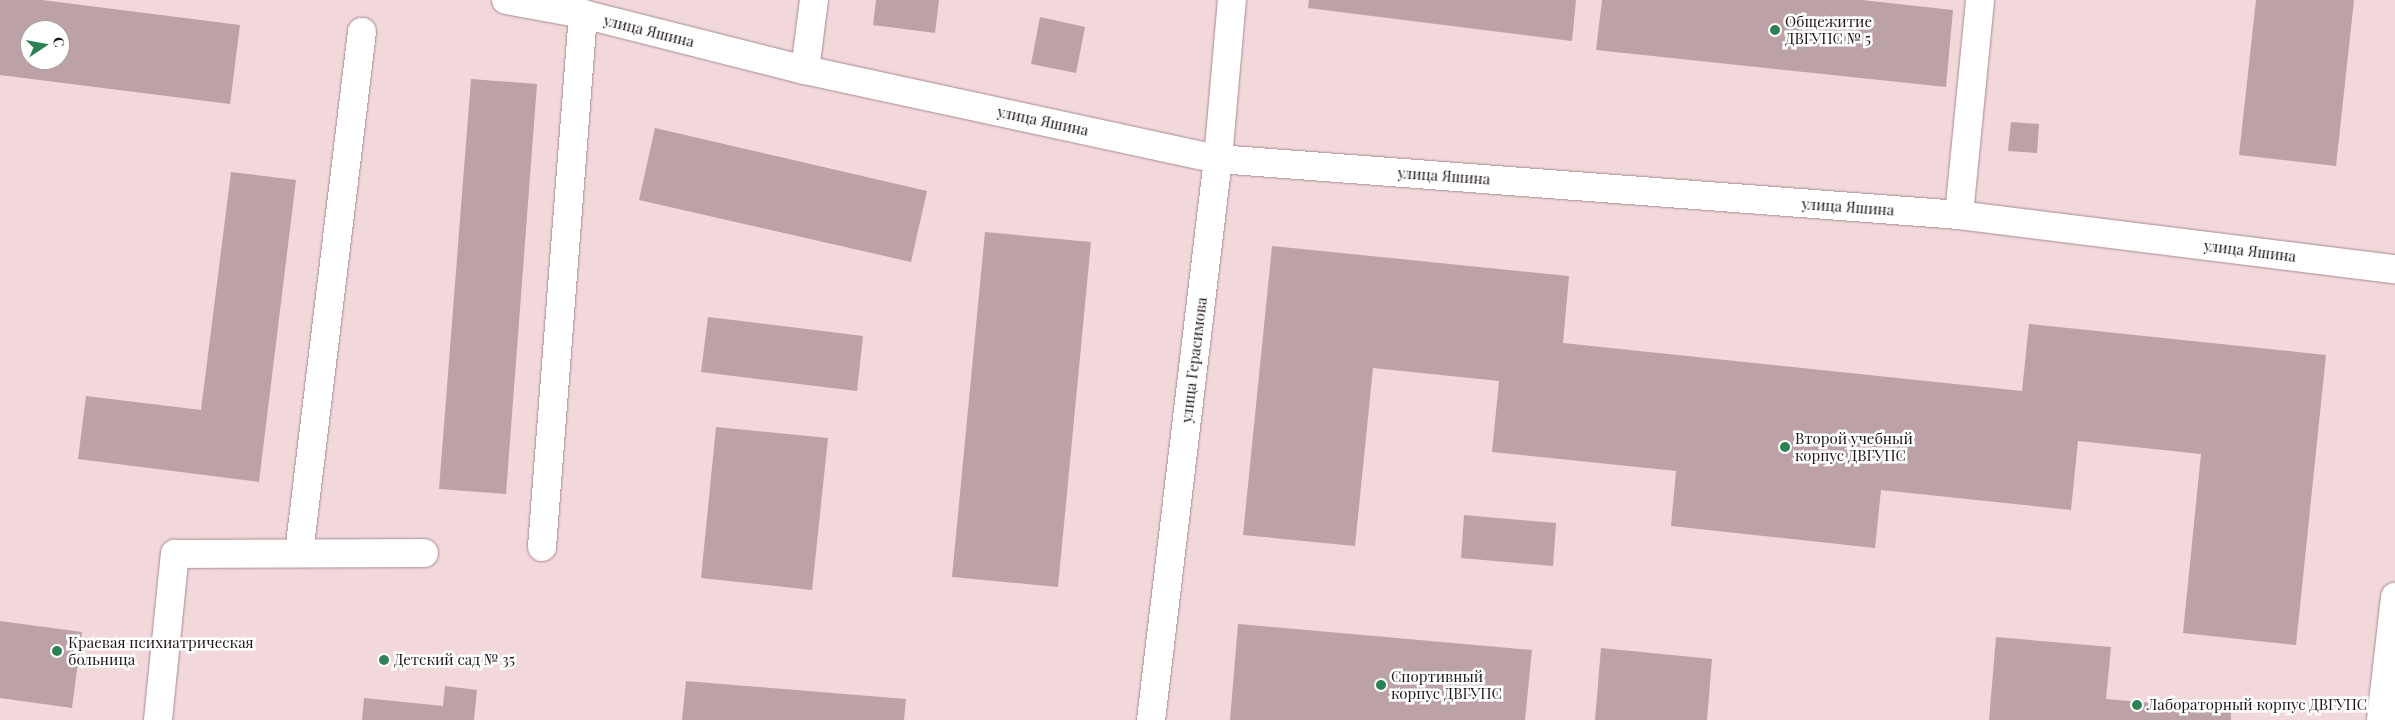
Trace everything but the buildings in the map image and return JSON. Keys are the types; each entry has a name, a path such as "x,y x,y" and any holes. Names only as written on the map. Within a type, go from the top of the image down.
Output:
{"street":[{"name":"улица Яшина","path":"506,0 583,14 805,70 1218,159 1960,215 2395,269"},
{"path":"805,70 814,0"},
{"name":"улица Герасимова","path":"1151,720 1218,159 1232,0"},
{"path":"1960,215 1980,0"},
{"path":"542,547 583,14"},
{"path":"299,553 362,32"},
{"path":"158,720 175,554 424,553"},
{"path":"2381,720 2395,597"}],"place":[{"name":"Общежитие ДВГУПС № 5","path":"1775,30"},
{"name":"Второй учебный корпус ДВГУПС","path":"1785,447"},
{"name":"Краевая психиатрическая больница","path":"57,651"},
{"name":"Детский сад № 35","path":"384,660"},
{"name":"Спортивный корпус ДВГУПС","path":"1381,685"},
{"name":"Лабораторный корпус ДВГУПС","path":"2137,705"}]}
